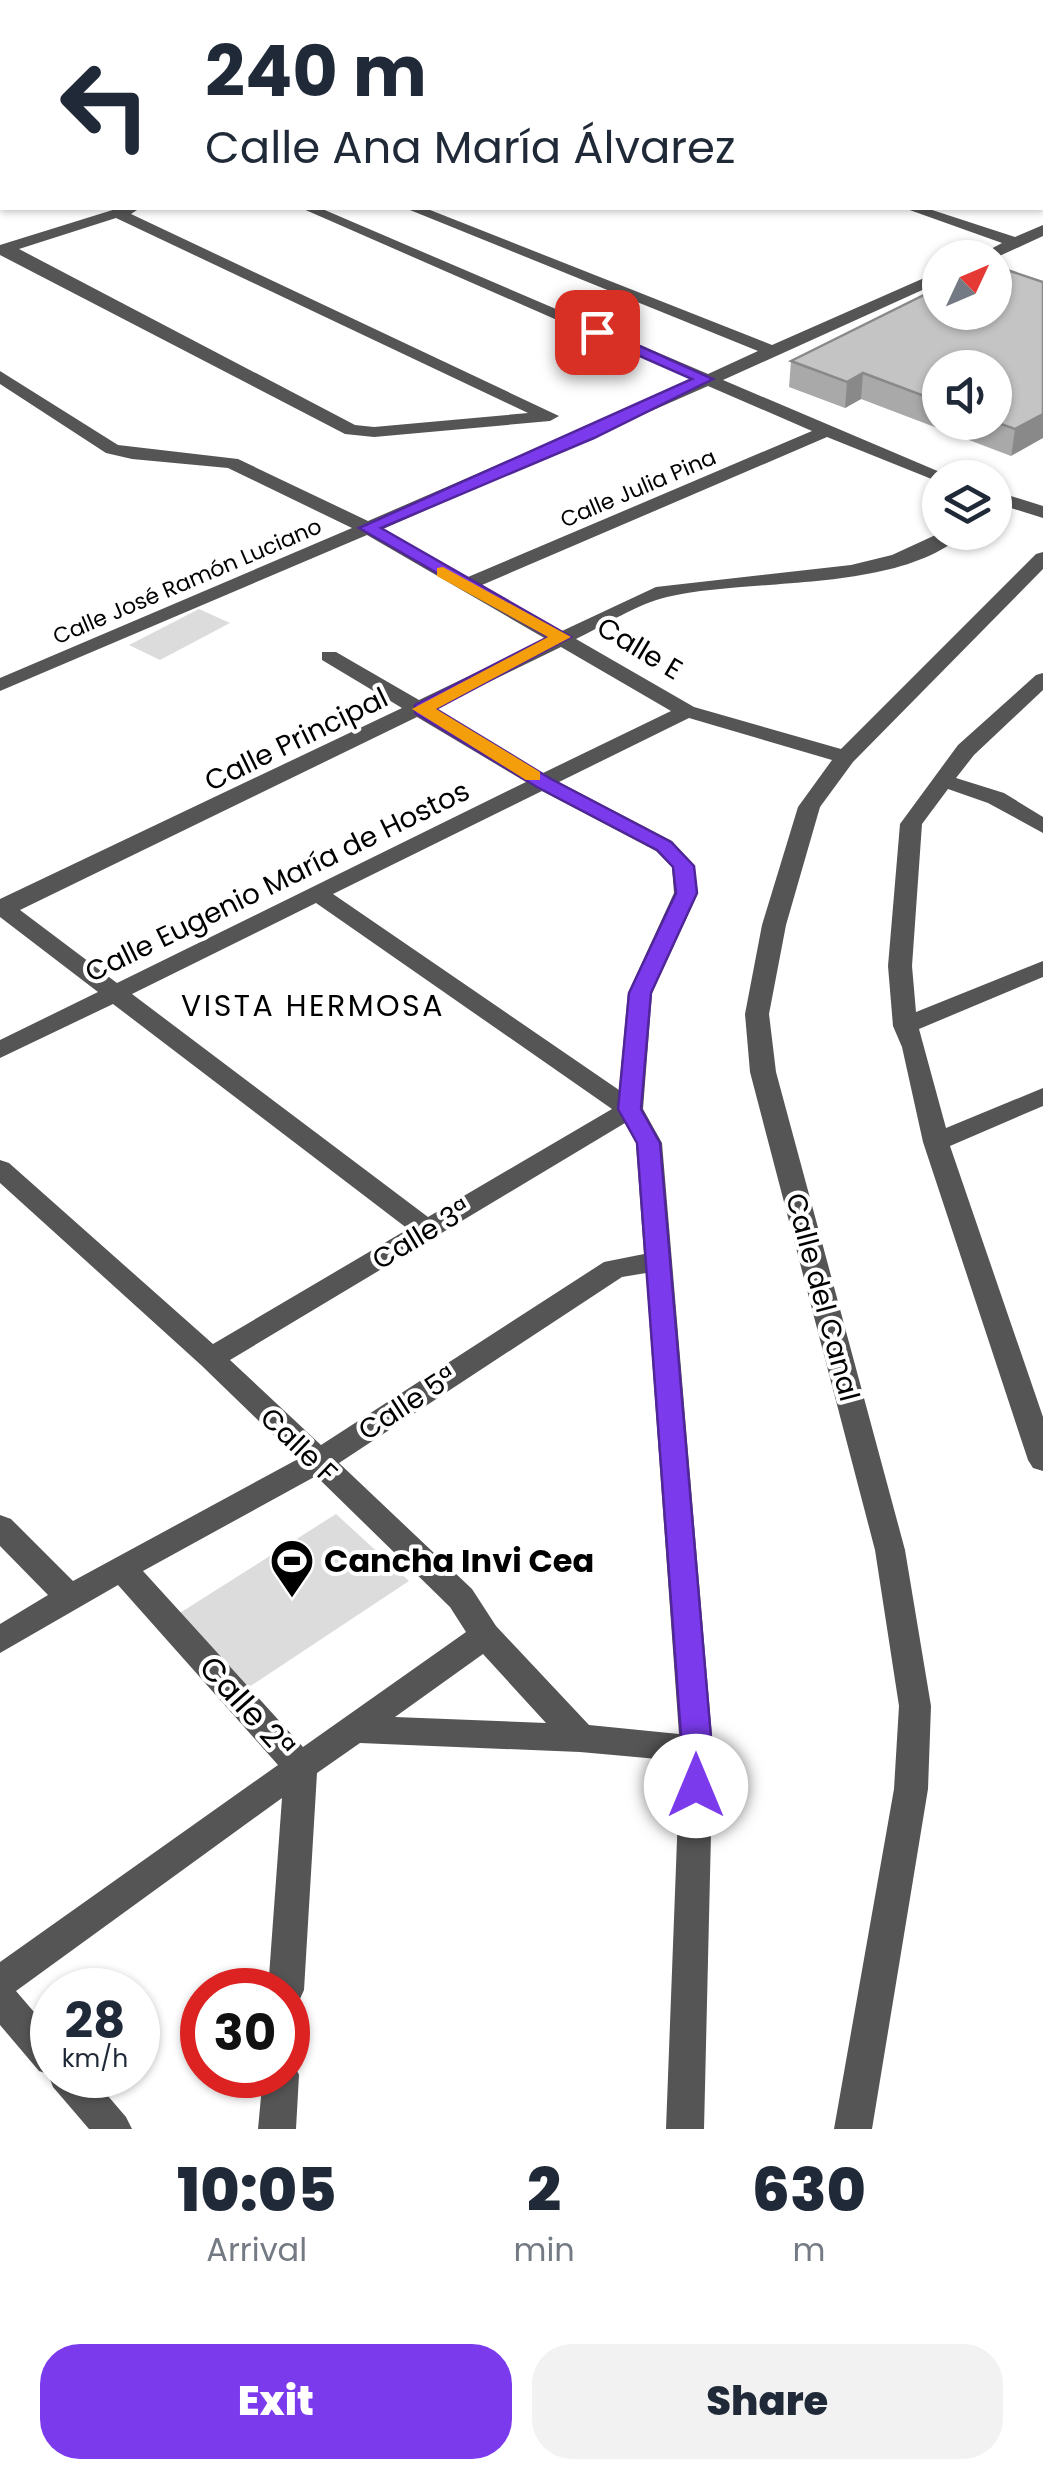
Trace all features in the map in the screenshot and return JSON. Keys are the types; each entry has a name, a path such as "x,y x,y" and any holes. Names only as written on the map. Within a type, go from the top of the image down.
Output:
{"street":[{"path":"2,249 125,210 588,434"},
{"path":"313,210 922,469"},
{"path":"418,210 770,350"},
{"path":"918,210 1015,242"},
{"path":"1012,243 1043,230"},
{"path":"2,249 351,430 374,432 550,416"},
{"name":"Calle José Ramón Luciano","path":"0,685 588,434 922,284"},
{"name":"Calle E","path":"0,376 112,448 132,454 232,464 368,528 686,711 845,757"},
{"name":"Calle Julia Pina","path":"466,586 828,431"},
{"path":"1012,504 1043,512"},
{"name":"Calle Principal","path":"2,908 656,593 696,584 878,566 922,550"},
{"name":"Calle del Canal","path":"854,2129 910,1790 915,1706 890,1550 763,1072 757,1014 774,925 809,807 845,757 1043,558"},
{"path":"329,656 544,783 664,846 684,866 686,893 640,993 630,1109"},
{"path":"1043,679 966,750 911,824 906,848 900,966 906,1026 936,1142 1043,1460"},
{"name":"Calle Eugenio María de Hostos","path":"0,1050 686,711"},
{"path":"941,780 996,798 1043,826"},
{"path":"320,895 630,1109 648,1143 697,1749 684,2129"},
{"path":"2,908 428,1231"},
{"path":"906,1026 1043,968"},
{"path":"936,1142 1043,1096"},
{"name":"Calle 3ª","path":"211,1358 630,1109"},
{"name":"Calle F","path":"0,1169 211,1358 461,1598 485,1636 580,1738"},
{"name":"Calle 5ª","path":"0,1640 68,1596 124,1570 316,1462 614,1269 657,1260"},
{"path":"0,1527 68,1596"},
{"name":"Calle 2ª","path":"124,1570 301,1768 287,1968"},
{"path":"0,1982 485,1636"},
{"path":"355,1729 580,1738 697,1749"},
{"path":"0,1999 30,2034"},
{"path":"86,2098 113,2129"},
{"path":"277,2129 279,2098"}],"shaded area":[{"path":"199,609 230,623 160,660 129,645"},
{"name":"Cancha Invi Cea","path":"336,1514 409,1581 246,1689 175,1616"}],"building":[{"path":"1012,272 1043,282 1043,414 1015,429 1012,350 922,350 922,395 863,373 847,382 791,361 922,296 922,330 1012,330"}],"slow traffic":[{"path":"443,572 562,637 422,709 533,776"}],"place":[{"name":"Cancha Invi Cea","path":"292,1599"}],"district":[{"name":"VISTA HERMOSA","path":"313,1006"}],"route":[{"path":"597,332 705,379 368,528 562,637 422,709 544,783 664,846 684,866 686,893 640,993 630,1109 648,1143 678,1485 697,1749 696,1786"}]}
